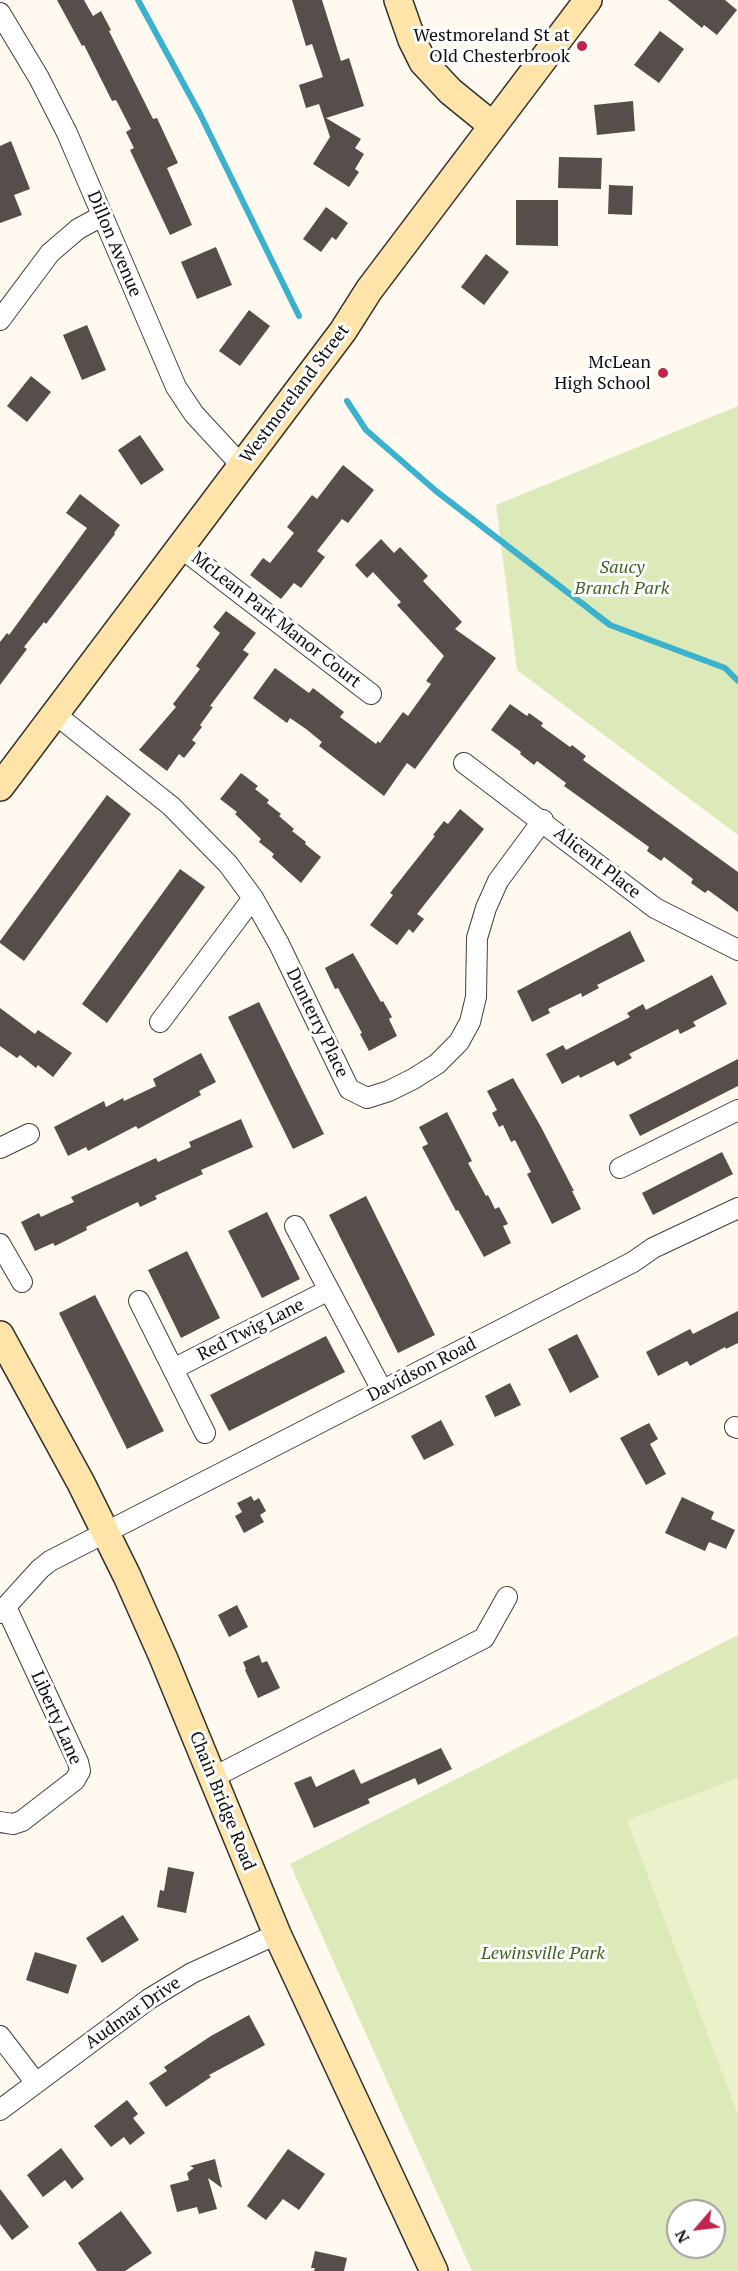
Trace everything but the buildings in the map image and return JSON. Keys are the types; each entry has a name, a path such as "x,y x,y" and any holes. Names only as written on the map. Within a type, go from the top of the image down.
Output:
{"main road":[{"path":"398,0 412,40 423,62 450,91 493,126"},
{"name":"Westmoreland Street","path":"0,787 343,332 369,290 588,0"},
{"name":"Chain Bridge Road","path":"0,1335 106,1531 163,1657 277,1934 434,2271"}],"street":[{"name":"Dillon Avenue","path":"0,13 39,78 62,123 176,387 194,414 241,465"},
{"path":"0,320 50,253 78,229 102,216"},
{"name":"McLean Park Manor Court","path":"180,547 371,694"},
{"name":"Dunterry Place","path":"55,714 171,806 228,864 253,898 279,944 349,1089 367,1098 389,1091 413,1079 437,1064 459,1042 470,1022 476,997 477,938 486,908 498,881 543,820"},
{"name":"Alicent Place","path":"464,763 543,820 655,908 738,950"},
{"path":"160,1022 253,898"},
{"path":"620,1168 738,1110"},
{"path":"0,1148 29,1134"},
{"name":"Davidson Road","path":"106,1531 633,1262 653,1248 738,1208"},
{"path":"295,1226 382,1390"},
{"path":"0,1244 22,1282"},
{"name":"Red Twig Lane","path":"173,1369 329,1290"},
{"path":"139,1301 205,1433"},
{"name":"Liberty Lane","path":"0,1822 13,1824 22,1821 78,1778 80,1771 3,1610 45,1565 106,1531"},
{"path":"212,1778 484,1638 507,1597"},
{"name":"Audmar Drive","path":"0,2110 149,1999 192,1973 277,1934"},
{"path":"0,2036 36,2084"}],"green space":[{"name":"Saucy Branch Park","path":"738,406 738,835 517,670 496,505"},
{"name":"Lewinsville Park","path":"738,1635 738,2271 472,2271 290,1864"},
{"path":"738,1778 738,2115 627,1820"}],"waterway":[{"path":"138,0 200,114 299,316"},
{"path":"347,401 366,430 436,491 610,625 725,668 738,681"}],"place":[{"name":"Westmoreland St at Old Chesterbrook","path":"582,46"},
{"name":"McLean High School","path":"663,373"}]}
